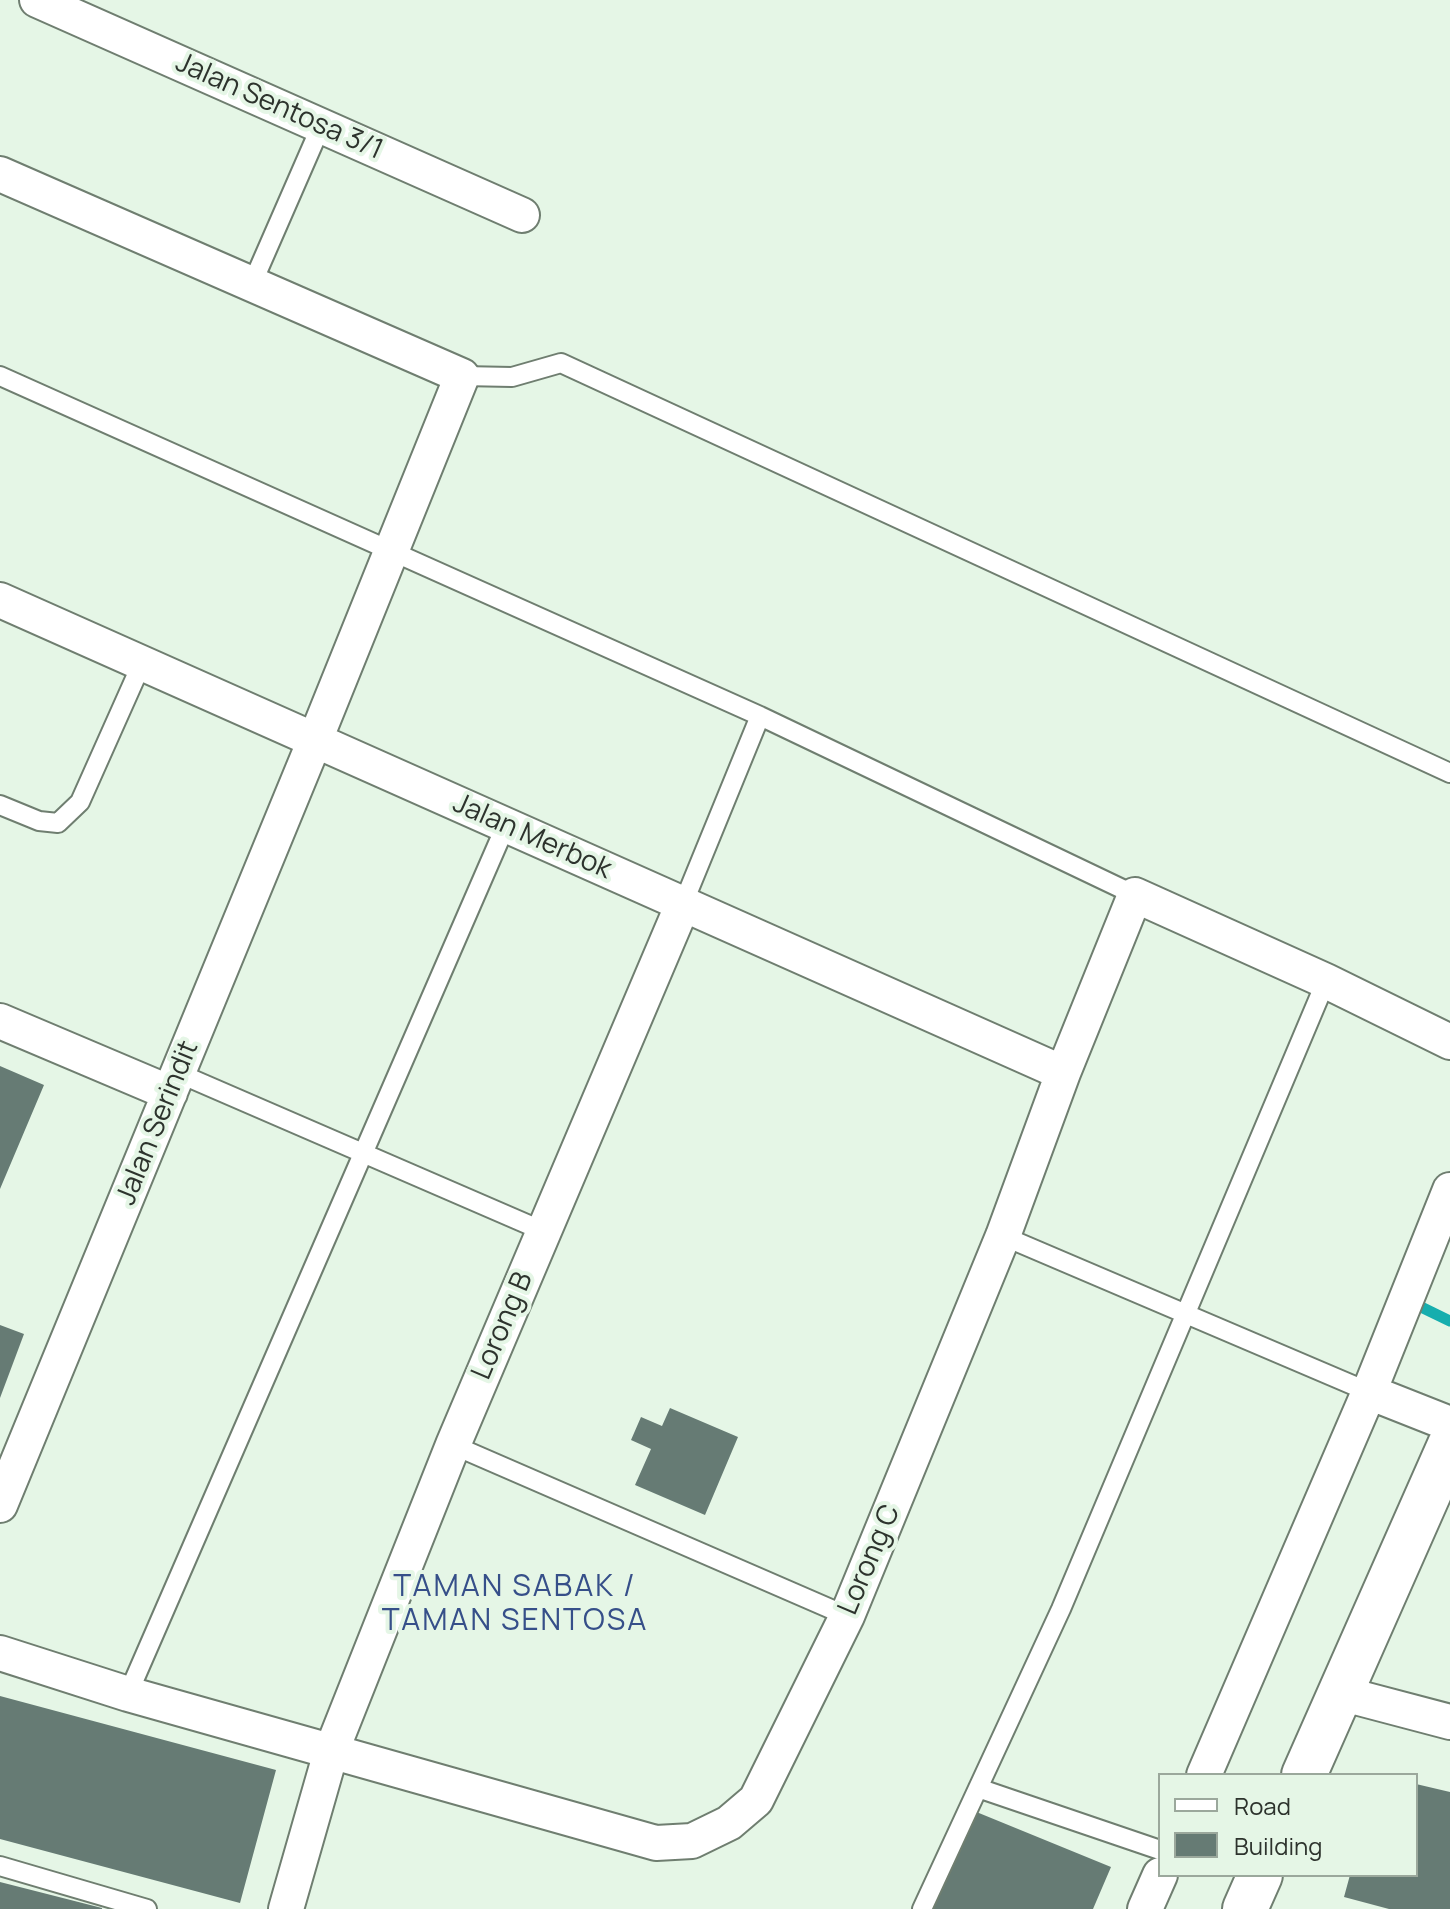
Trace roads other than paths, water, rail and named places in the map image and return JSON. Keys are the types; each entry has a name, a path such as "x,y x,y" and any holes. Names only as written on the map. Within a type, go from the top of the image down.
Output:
{"main road":[{"path":"1305,1773 1450,1445"},
{"path":"1245,1909 1259,1877"}],"street":[{"name":"Jalan Sentosa 3/1","path":"37,0 522,215"},
{"path":"0,174 462,376"},
{"name":"Jalan Serindit","path":"0,1505 462,376"},
{"name":"Jalan Merbok","path":"0,600 1063,1073"},
{"path":"1135,895 1326,981 1450,1042"},
{"name":"Lorong C","path":"0,1653 128,1694 656,1843 692,1841 729,1823 756,1800 847,1616 1003,1236 1063,1073 1135,895"},
{"name":"Lorong B","path":"286,1909 331,1752 453,1445 683,904"},
{"path":"0,1021 174,1083"},
{"path":"1205,1773 1369,1392 1450,1190"},
{"path":"1369,1392 1450,1424"},
{"path":"1340,1693 1450,1722"},
{"path":"1145,1909 1159,1877"}],"lane":[{"path":"252,284 321,126"},
{"path":"462,376 512,377 561,363 1450,773"},
{"path":"0,376 760,716 1135,895"},
{"path":"0,805 39,821 58,823 80,802 142,663"},
{"path":"683,904 760,716"},
{"path":"128,1694 506,825"},
{"path":"922,1909 1061,1609 1326,981"},
{"path":"174,1083 363,1153 543,1231"},
{"path":"1003,1236 1369,1392"},
{"path":"453,1445 847,1616"},
{"path":"978,1788 1158,1849"},
{"path":"0,1866 147,1909"}],"waterway":[{"path":"1419,1306 1450,1321"}],"district":[{"name":"TAMAN SABAK / TAMAN SENTOSA","path":"515,1605"}]}
